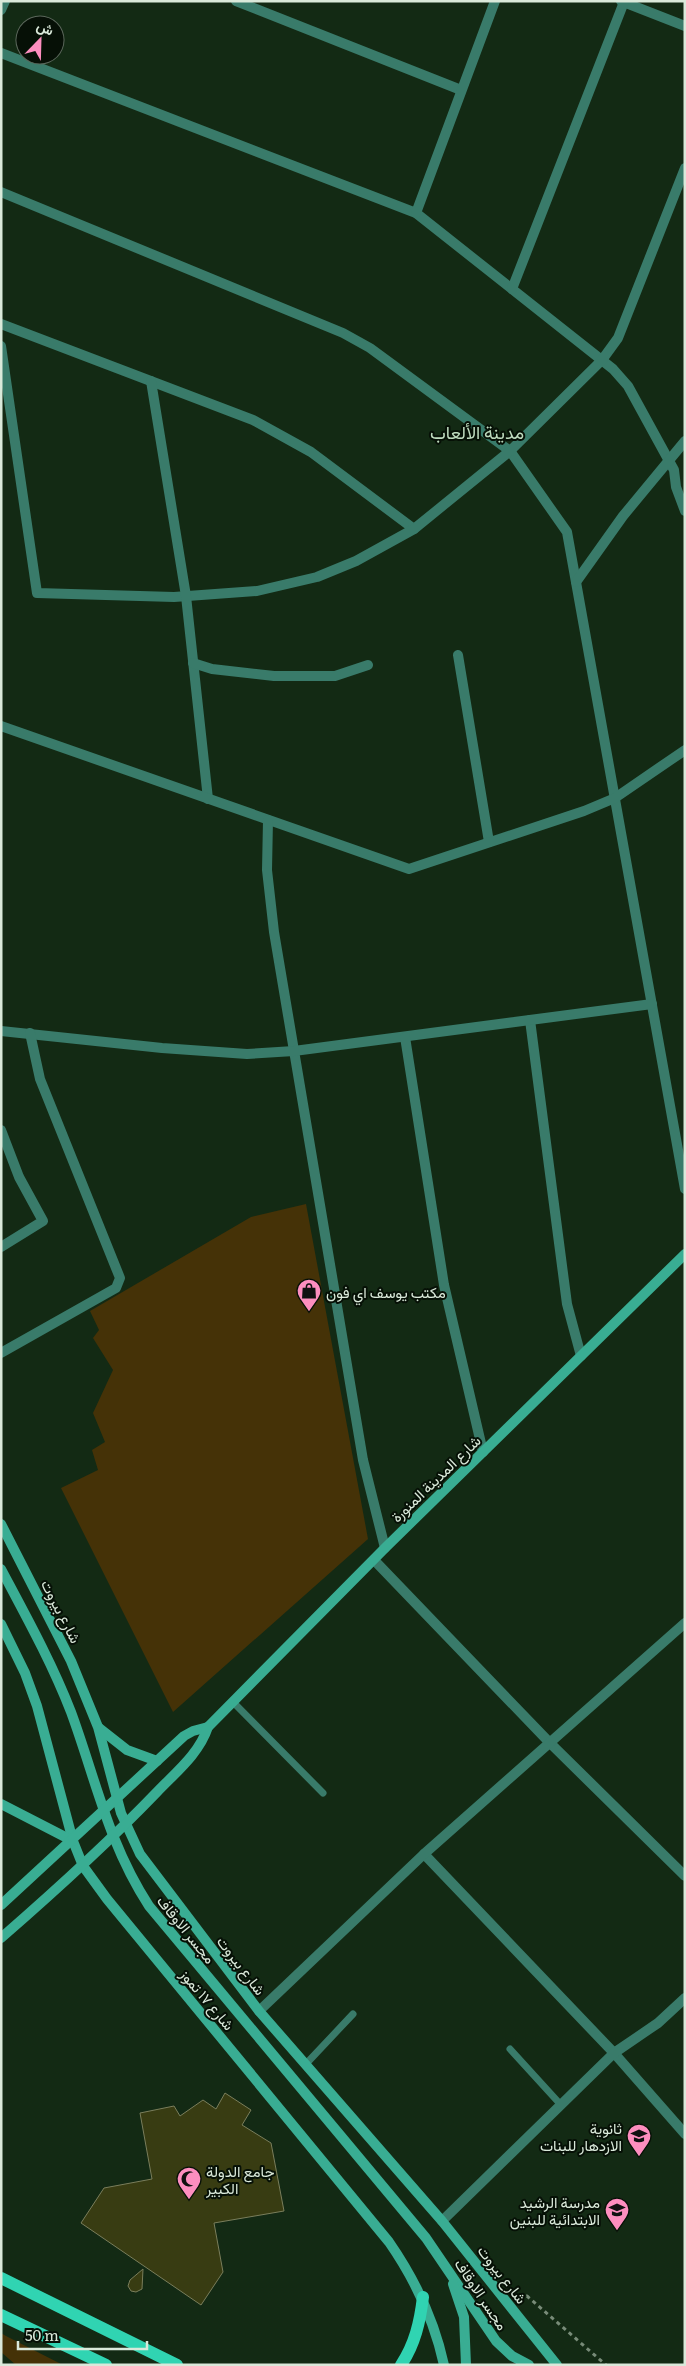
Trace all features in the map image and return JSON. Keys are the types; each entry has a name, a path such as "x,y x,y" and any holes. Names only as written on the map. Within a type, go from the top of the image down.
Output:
{"main road":[{"path":"1,2278 177,2365"},
{"path":"401,2365 420,2320 423,2297"},
{"path":"1,2315 106,2365"}],"street":[{"path":"1,10 5,1"},
{"path":"236,1 462,90"},
{"path":"416,213 495,1"},
{"path":"512,289 623,2 685,26"},
{"path":"1,53 416,213 613,369 628,386 674,470 676,487 685,511"},
{"path":"1,346 37,592 186,596 257,591 318,576 356,561 414,529 510,451 602,360 618,338 685,168"},
{"path":"1,192 344,333 370,348 510,451 567,532 685,1189"},
{"path":"1,324 253,420 310,452 414,529"},
{"path":"151,381 186,596 208,799"},
{"path":"576,582 623,516 685,441"},
{"path":"458,655 489,842"},
{"path":"193,664 212,670 274,676 335,676 368,665"},
{"path":"1,726 409,869 584,811 615,798 685,750"},
{"path":"268,820 267,870 274,932 363,1460 385,1548"},
{"path":"1,1031 162,1048 247,1054 294,1051 652,1004"},
{"path":"530,1020 567,1304 582,1356"},
{"path":"1,1353 116,1288 120,1278 40,1079 30,1033"},
{"path":"405,1037 444,1285 483,1452"},
{"path":"1,1130 3,1142 19,1177 44,1221 1,1247"},
{"name":"شارع المدينة المنورة","path":"208,1727 385,1548 685,1254"},
{"name":"شارع بيروت","path":"1,1524 71,1661 98,1727 116,1800 125,1825 149,1867 259,2011 442,2221 557,2365"},
{"path":"374,1560 549,1742 685,1876"},
{"name":"مجسر الاوقاف","path":"1,1569 62,1690 79,1735 107,1824 136,1886 162,1924 414,2222 438,2254 496,2341 512,2356 529,2365"},
{"path":"259,2011 424,1854 685,1623"},
{"name":"شارع ١٧ تموز","path":"1,1624 26,1673 37,1706 73,1841 83,1866 107,1900 389,2242 423,2297 432,2320 444,2365"},
{"path":"98,1727 126,1750 158,1761"},
{"path":"1,1905 73,1841 184,1736 193,1731 208,1727"},
{"path":"1,1938 83,1866 125,1825 199,1748 208,1727"},
{"path":"1,1804 73,1841"},
{"path":"424,1854 614,2053 685,2134"},
{"path":"442,2221 614,2053 658,2023 685,1998"},
{"name":"مجسر الاوقاف","path":"438,2254 448,2270 464,2317 466,2365"}],"lane":[{"path":"232,1702 323,1793"},
{"path":"305,2065 353,2014"},
{"path":"510,2049 561,2105"}],"path":[{"path":"508,2305 527,2296 606,2365"}],"shaded area":[{"path":"306,1204 368,1539 173,1712 61,1488 98,1470 92,1450 105,1442 93,1413 113,1370 93,1338 99,1330 90,1311 251,1217"},
{"path":"1,2333 63,2365 16,2365 1,2352"}],"building":[{"name":"جامع الدولة الكبير","path":"225,2093 251,2110 242,2125 271,2143 284,2211 214,2223 223,2272 201,2305 81,2223 104,2188 152,2179 140,2113 174,2106 180,2116 203,2100 216,2109"},
{"path":"143,2269 142,2289 136,2292 131,2291 128,2286 130,2280"}],"place":[{"name":"مكتب يوسف اي فون","path":"309,1312"},
{"name":"ثانوية الازدهار للبنات","path":"639,2157"},
{"name":"جامع الدولة الكبير","path":"189,2200"},
{"name":"مدرسة الرشيد الابتدائية للبنين","path":"617,2231"}],"district":[{"name":"مدينة الألعاب","path":"477,431"}]}
